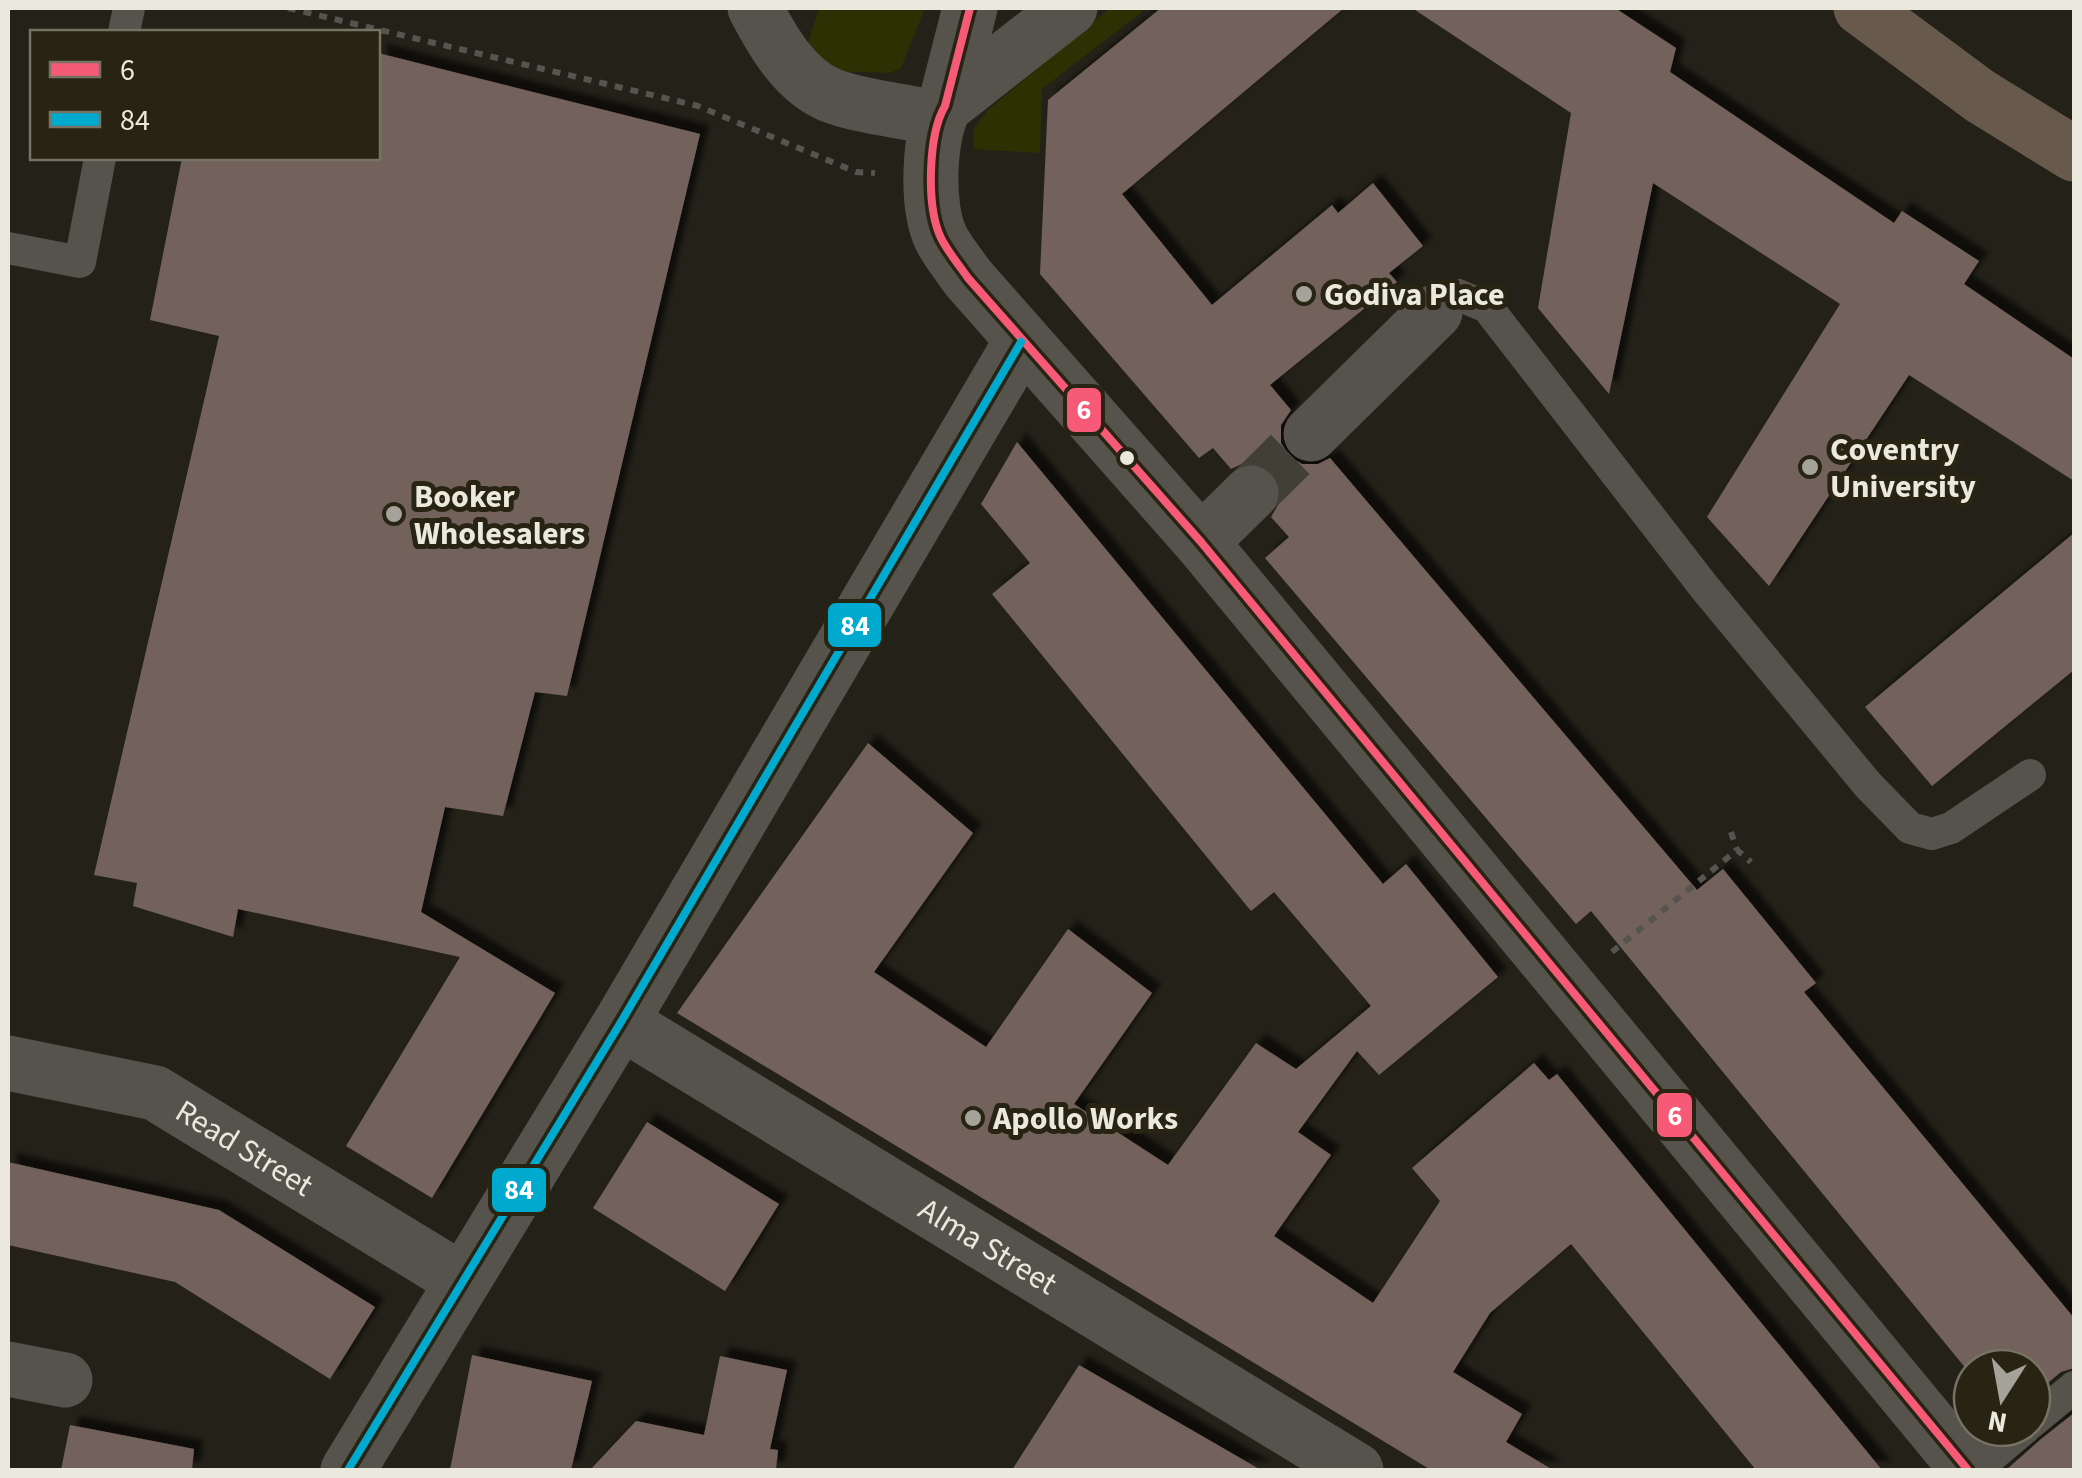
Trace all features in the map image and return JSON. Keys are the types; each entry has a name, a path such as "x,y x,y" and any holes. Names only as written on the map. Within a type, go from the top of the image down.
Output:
{"highway":[{"path":"1860,8 1980,96 2074,154"}],"street":[{"path":"755,8 803,77 827,94 941,112 1070,8"},
{"path":"970,8 941,112 931,176 940,237 968,278 1201,542 1971,1470"},
{"path":"1311,434 1435,312"},
{"path":"348,1470 621,1022 1021,342"},
{"path":"1201,542 1251,493"},
{"name":"Alma Street","path":"621,1022 1356,1470"},
{"name":"Read Street","path":"8,1062 154,1093 463,1281"},
{"path":"8,1368 65,1380"}],"lane":[{"path":"8,248 80,262 100,160"},
{"path":"1435,312 1458,295 1488,307 1705,588 1868,785 1910,828 1932,834 1951,828 2030,775"},
{"path":"2052,1405 2074,1387"},
{"path":"1971,1470 1999,1448"}],"path":[{"path":"288,8 698,106 856,172 931,176"},
{"path":"1730,832 1737,850 1751,862"},
{"path":"1568,987 1737,850"}],"green space":[{"path":"819,8 925,8 901,68 890,73 829,71 808,43"},
{"path":"1110,8 1147,8 1042,89 1040,153 974,149 973,129 988,110"}],"building":[{"path":"1161,8 1344,8 1122,194 1212,305 1332,205 1338,213 1373,183 1423,246 1389,273 1397,282 1270,385 1291,410 1281,425 1281,443 1290,457 1302,464 1318,464 1330,458 1697,890 1723,869 1816,983 1804,992 2074,1318 2074,1368 2052,1379 2052,1348 1952,1348 1952,1352 1591,911 1576,924 1265,558 1289,537 1271,517 1281,500 1281,484 1274,472 1258,463 1244,463 1231,469 1213,448 1199,458 1040,274 1048,100"},
{"path":"1412,8 1615,8 1676,48 1670,72 1894,223 1902,211 1979,261 1964,284 2074,359 2074,481 1909,375 1769,586 1707,517 1840,304 1653,183 1609,394 1538,308 1571,113"},
{"name":"Booker Wholesalers","path":"380,54 700,134 567,696 535,692 503,816 445,807 421,912 555,993 432,1198 346,1146 460,957 238,909 233,937 133,906 137,883 94,875 219,336 150,320 182,160 380,160"},
{"path":"1017,442 1383,884 1406,864 1498,977 1379,1075 1357,1051 1298,1132 1331,1155 1274,1236 1373,1303 1440,1201 1412,1168 1534,1063 1549,1080 1557,1074 1882,1470 1756,1470 1571,1244 1490,1313 1453,1372 1522,1414 1506,1442 1553,1470 1431,1470 677,1013 868,743 973,833 874,972 986,1047 1068,929 1152,993 1074,1104 1168,1165 1256,1043 1296,1069 1371,1006 1274,892 1251,911 992,594 1030,563 981,504"},
{"path":"2074,533 2074,670 1932,786 1865,707"},
{"path":"647,1122 779,1204 725,1291 593,1208"},
{"path":"8,1162 219,1210 375,1307 330,1379 175,1282 8,1245"},
{"path":"472,1355 592,1381 571,1470 450,1470"},
{"path":"720,1356 787,1370 770,1449 778,1450 776,1470 590,1470 636,1421 704,1435"},
{"path":"1079,1365 1261,1470 1012,1470"},
{"path":"2074,1413 2074,1470 2006,1470 2031,1448 2052,1448 2052,1430"},
{"path":"70,1425 194,1449 192,1470 61,1470"}],"tunnel":[{"path":"1251,493 1311,434"}],"transit line":[{"name":"6","path":"970,8 932,152 931,190 936,225 950,253 1201,542 1968,1470"},
{"name":"84","path":"348,1470 621,1022 1021,342"}],"place":[{"name":"Godiva Place","path":"1304,294"},
{"name":"Coventry University","path":"1810,467"},
{"name":"Booker Wholesalers","path":"394,514"},
{"name":"Apollo Works","path":"973,1118"}]}
